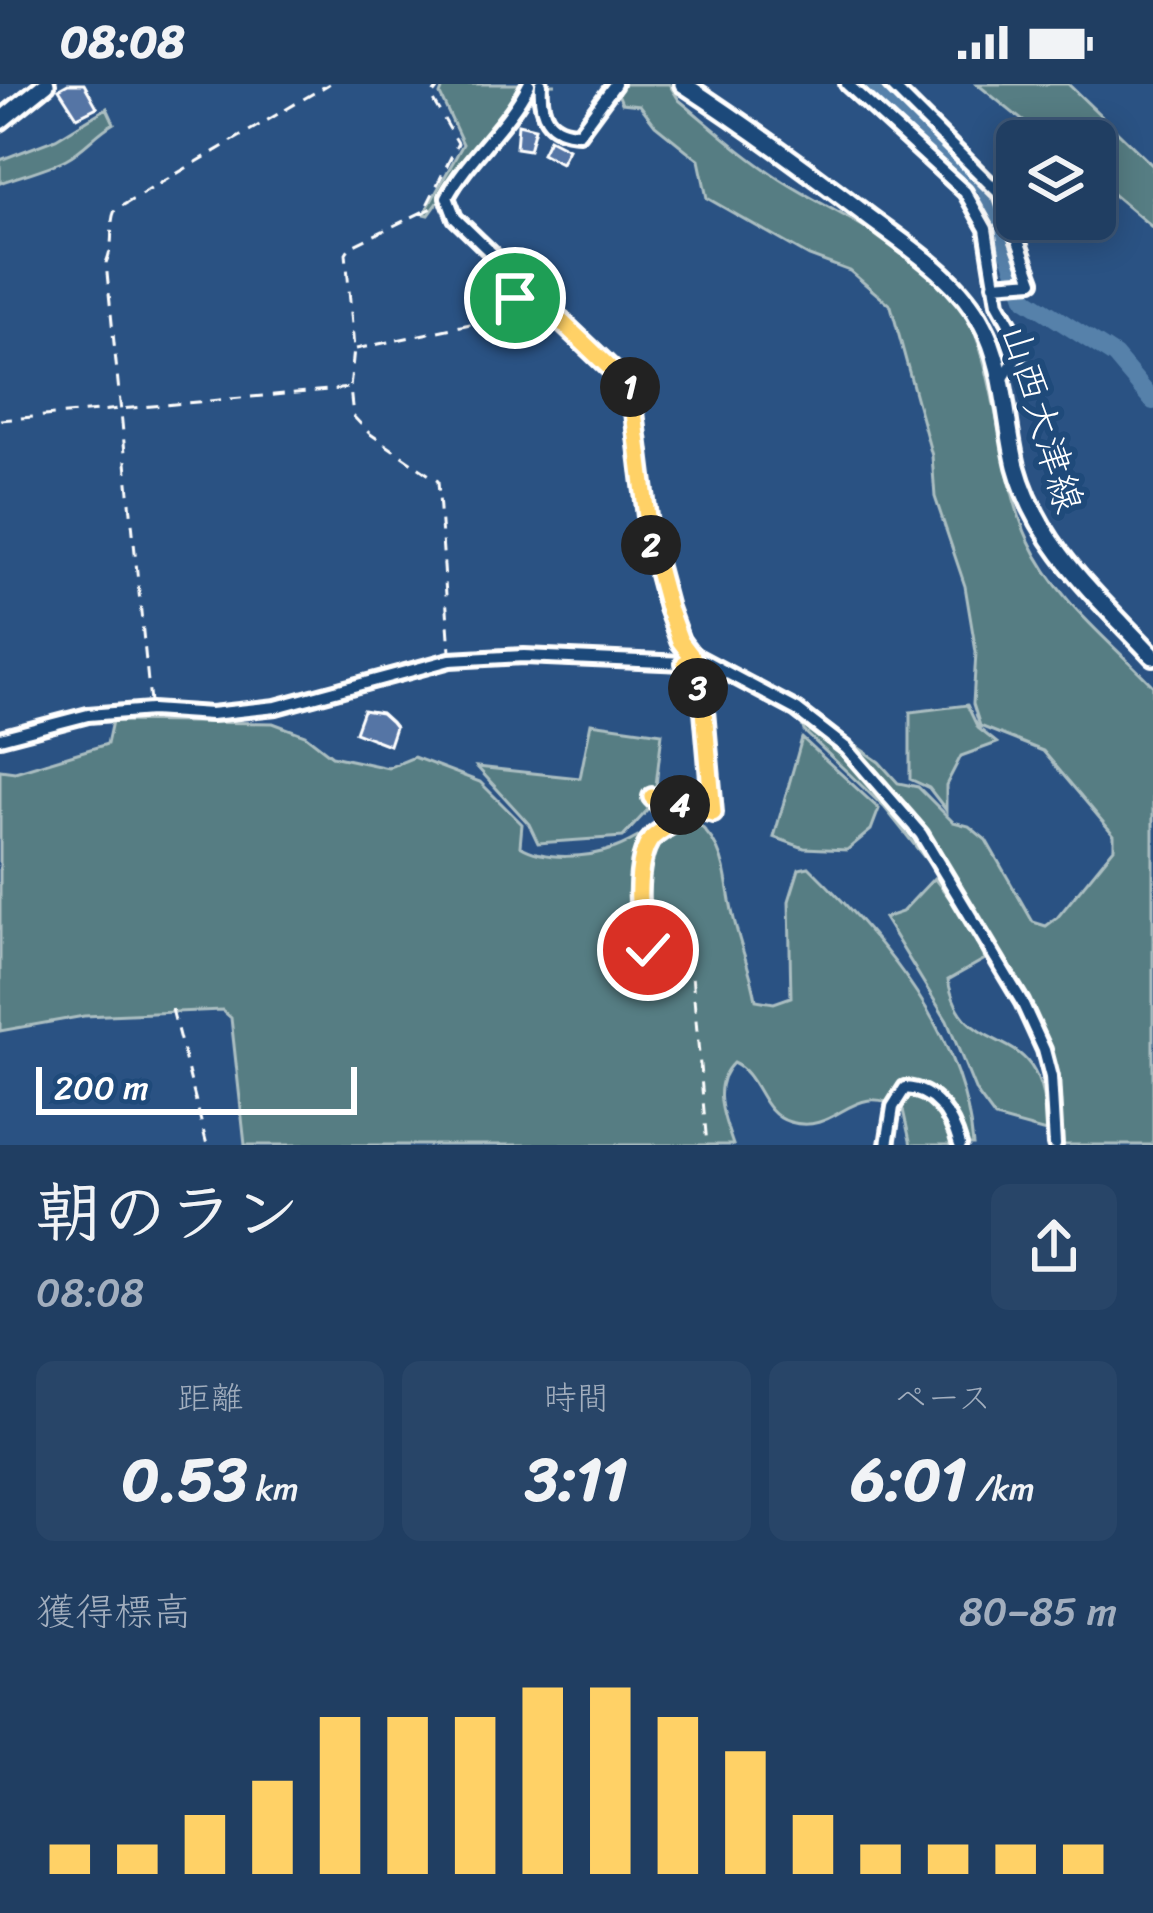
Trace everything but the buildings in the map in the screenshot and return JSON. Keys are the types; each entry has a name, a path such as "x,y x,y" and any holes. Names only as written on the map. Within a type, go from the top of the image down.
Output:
{"main road":[{"path":"0,121 46,84"},
{"name":"山西大津線","path":"683,84 790,157 953,286 983,325 1015,462 1037,526 1069,568 1153,656"}],"street":[{"path":"529,84 447,197 454,218 631,388 650,541 668,608 689,660"},
{"path":"541,84 540,109 550,124 566,133 579,133 592,122 615,84"},
{"path":"847,84 964,192 986,229 998,303 1023,348 1000,384"},
{"path":"890,84 1001,195 1033,281 996,284"},
{"path":"0,738 88,715 152,710 211,714 276,707 450,660 524,656 689,660 767,693 814,723 846,748 920,834 1022,1002 1044,1050 1051,1077 1055,1145"},
{"path":"887,1145 893,1107 905,1088 922,1089 945,1111 960,1145"}],"path":[{"path":"152,710 106,262 115,242 115,210 329,84"},
{"path":"419,214 458,143 431,97 441,84"},
{"path":"447,197 429,213 350,247 346,253 355,349 350,388 353,416 369,433 438,482 450,660"},
{"path":"355,349 484,321 491,303 515,298 525,287"},
{"path":"0,420 350,388"},
{"path":"689,660 703,699 713,813 652,797 676,821 651,839 642,859 639,933 648,950 679,962 692,975 707,1145"},
{"path":"172,1009 208,1145"}],"green space":[{"path":"444,84 556,84 522,85 429,215 424,214 463,144 440,95"},
{"path":"614,84 669,84 679,100 767,170 918,261 955,297 969,320 1029,541 1069,601 1153,686 1153,1145 1060,1145 1046,1070 1004,957 885,808 804,731 801,721 813,716 879,762 898,783 918,787 953,822 969,826 986,840 1033,922 1046,926 1057,918 1114,848 1114,835 1043,751 980,726 973,704 976,652 965,586 935,497 932,456 891,306 850,271 809,256 707,198 699,160 655,125 640,105 622,103"},
{"path":"977,84 1068,84 1105,120 1022,120"},
{"path":"107,108 114,123 73,155 0,183 0,160 56,139"},
{"path":"1116,130 1153,166 1153,228 1116,197"},
{"path":"967,705 978,728 997,743 961,756 946,785 946,810 929,788 910,779 910,712"},
{"path":"112,721 273,723 305,735 332,756 388,768 414,757 480,782 522,824 520,846 541,854 579,856 604,851 685,812 711,838 723,864 756,1000 774,1003 791,997 789,901 799,869 809,867 866,927 917,992 954,1065 973,1145 911,1145 903,1110 871,1100 821,1121 790,1122 772,1111 749,1076 733,1063 721,1092 733,1145 245,1145 231,1018 222,1010 84,1016 0,1031 0,770 15,772 107,744"},
{"path":"591,723 662,733 654,803 623,837 538,843 529,824 477,767 580,778"},
{"path":"802,738 879,809 871,830 847,850 804,848 774,837"},
{"path":"934,878 969,923 985,959 948,980 957,1007 971,1025 1020,1054 1033,1069 1043,1094 1046,1132 995,1118 976,1092 947,1021 884,918 902,912"}],"waterway":[{"path":"865,84 986,188 1026,299 1115,356 1153,401"}],"route":[{"path":"515,298 525,287 631,388 650,541 680,641 693,658 685,663 703,699 713,813 652,797 676,821 651,839 642,859 639,933 648,950"}]}
